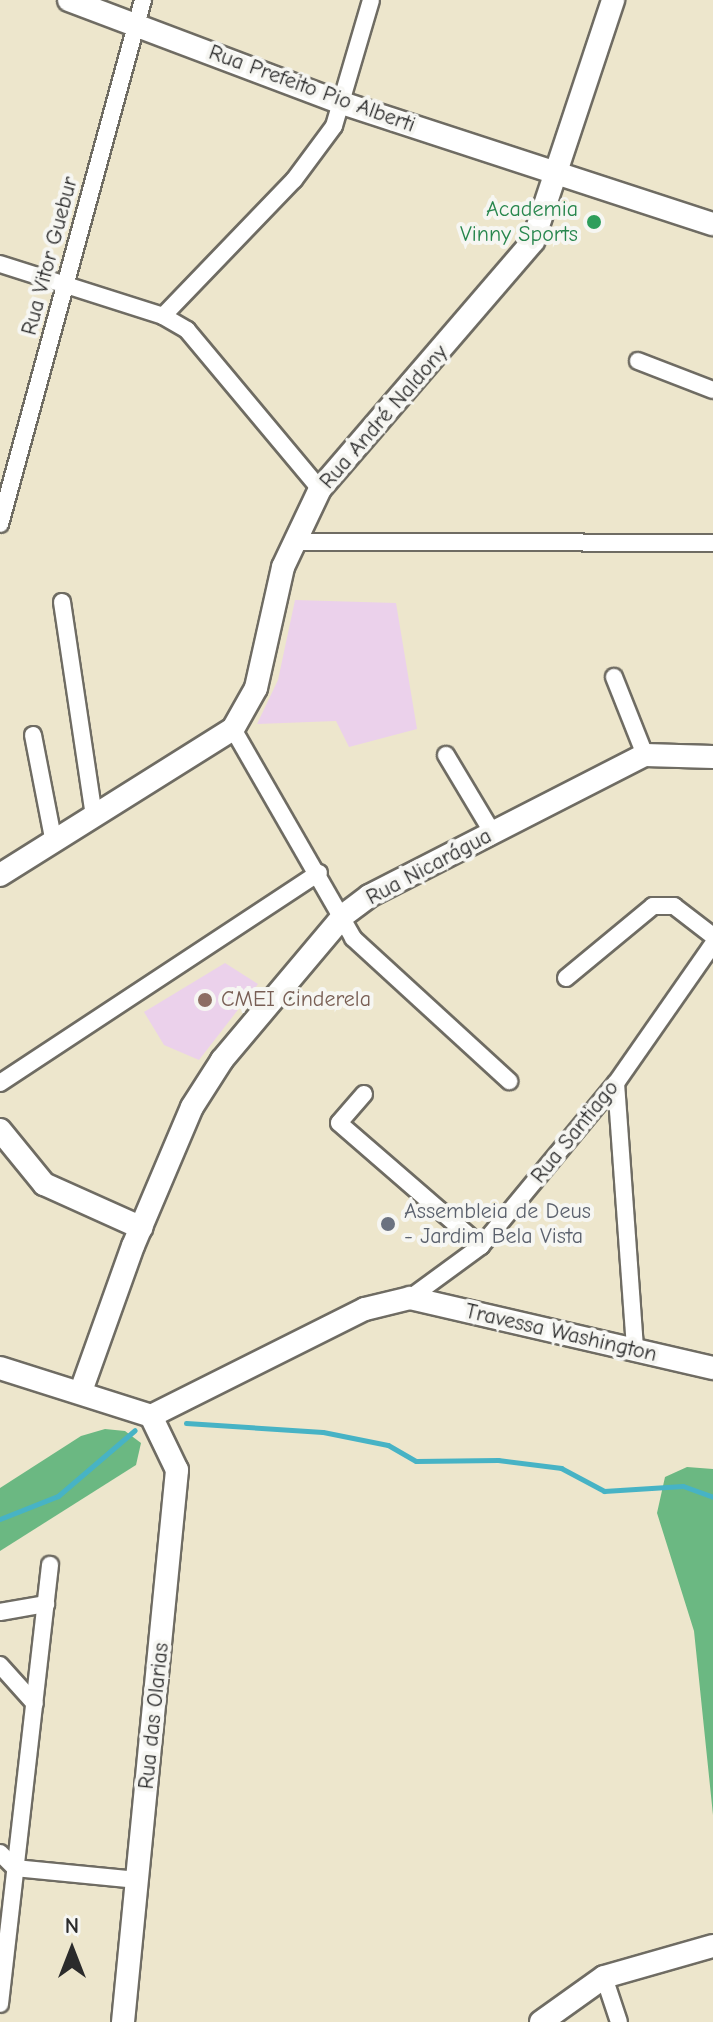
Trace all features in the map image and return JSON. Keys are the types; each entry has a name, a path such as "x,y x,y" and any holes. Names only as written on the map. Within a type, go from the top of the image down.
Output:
{"main road":[{"name":"Rua Prefeito Pio Alberti","path":"69,0 339,102 713,224"},
{"name":"Rua André Naldony","path":"0,875 233,729 256,688 294,542 320,489 533,241 613,0"},
{"name":"Rua Nicarágua","path":"81,1391 142,1228 192,1107 222,1060 344,915 369,896 645,755 713,757"},
{"path":"0,1130 44,1184 142,1228"},
{"name":"Travessa Washington","path":"410,1298 713,1368"},
{"name":"Rua Santiago","path":"151,1416 365,1309 410,1298"},
{"path":"0,1368 81,1391 151,1416"},
{"name":"Rua das Olarias","path":"123,2022 177,1470 151,1416"},
{"path":"541,2022 604,1977 713,1946"}],"street":[{"name":"Rua Vitor Guebur","path":"0,524 143,0"},
{"path":"163,316 294,180 334,126 371,0"},
{"path":"0,264 163,316 187,330 320,489"},
{"path":"638,361 713,390"},
{"path":"294,542 713,543"},
{"path":"62,602 94,817"},
{"path":"614,677 645,755"},
{"path":"233,729 344,915 353,938 509,1081"},
{"path":"33,735 54,843"},
{"path":"446,755 492,832"},
{"path":"0,1083 319,873"},
{"path":"566,978 653,906 674,906 713,936"},
{"name":"Rua Santiago","path":"410,1298 481,1246 616,1083 713,944"},
{"path":"616,1083 635,1351"},
{"path":"364,1094 339,1123 481,1246"},
{"path":"0,2004 50,1565"},
{"path":"0,1612 46,1604"},
{"path":"0,1665 35,1704"},
{"path":"0,1853 15,1868 137,1880"},
{"path":"604,1977 619,2022"}],"shaded area":[{"path":"295,600 396,603 417,729 349,747 336,721 257,724 278,680"},
{"name":"CMEI Cinderela","path":"225,963 258,984 199,1060 164,1045 144,1012"}],"green space":[{"path":"105,1429 125,1431 141,1443 136,1465 0,1551 0,1488 81,1436"},
{"path":"687,1467 713,1469 713,1815 694,1631 657,1513 665,1477"}],"waterway":[{"path":"186,1423 323,1432 388,1445 416,1461 498,1460 561,1468 604,1491 683,1486 713,1497"},
{"path":"0,1519 58,1496 135,1430"}],"place":[{"name":"Academia Vinny Sports","path":"594,222"},
{"name":"CMEI Cinderela","path":"205,1000"},
{"name":"Assembleia de Deus - Jardim Bela Vista","path":"388,1224"}]}
